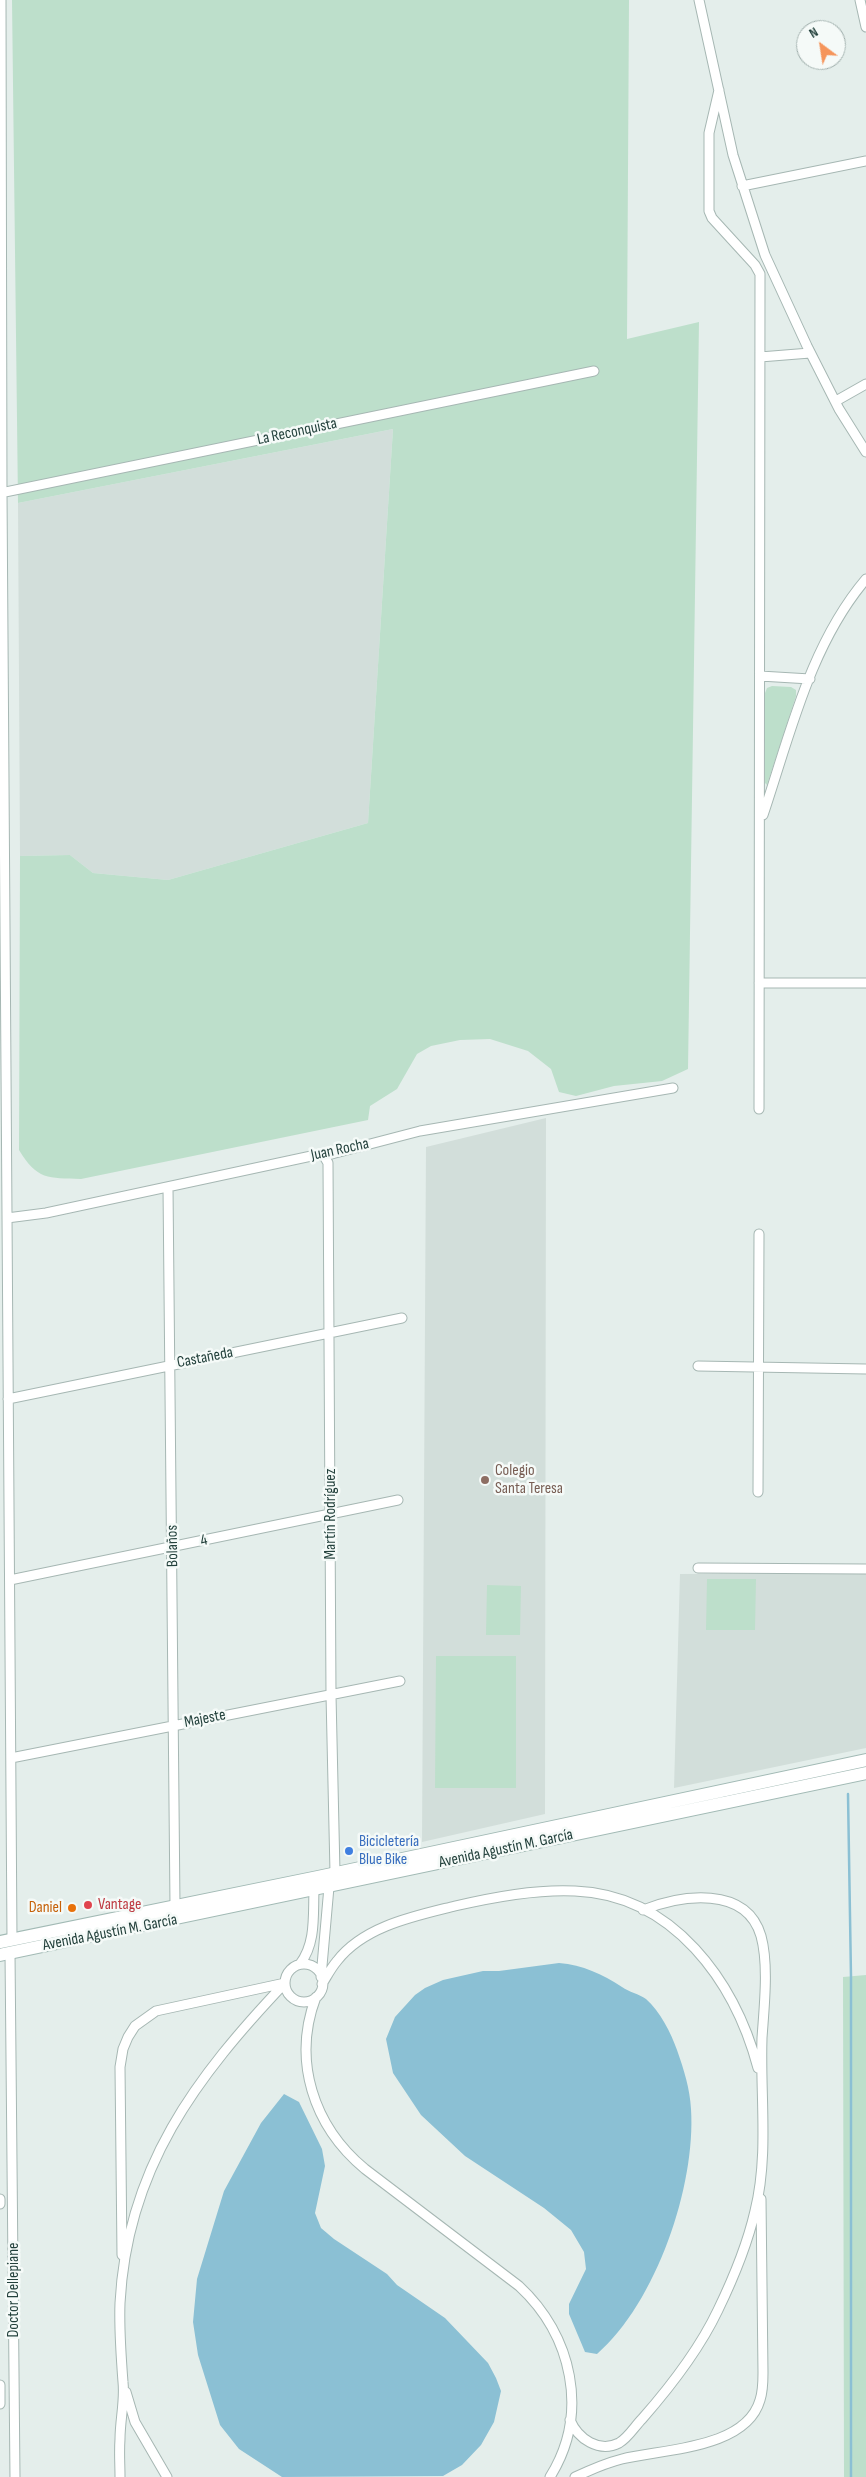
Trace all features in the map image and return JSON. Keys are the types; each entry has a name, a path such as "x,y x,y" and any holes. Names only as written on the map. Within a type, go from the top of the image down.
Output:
{"main road":[{"name":"Avenida Agustín M. García","path":"6,1940 318,1877 866,1760"},
{"name":"Avenida Agustín M. García","path":"5,1954 866,1773"}],"street":[{"path":"1,0 4,1202 8,1218 11,1758 6,1940"},
{"path":"698,0 733,155 761,242 778,285 810,353 866,452"},
{"path":"860,0 866,27"},
{"path":"719,90 709,133 709,212 712,218 758,269 760,289 759,1109"},
{"path":"742,186 866,162"},
{"path":"742,251 754,251 761,242"},
{"path":"760,289 769,284 778,285"},
{"path":"760,357 810,353"},
{"name":"La Reconquista","path":"1,493 594,371"},
{"path":"836,401 866,384"},
{"path":"760,823 794,719 810,679 835,624 866,579"},
{"path":"760,676 810,679"},
{"path":"759,983 866,983"},
{"name":"Juan Rocha","path":"8,1218 46,1213 316,1155 324,1156 420,1131 673,1088"},
{"name":"Martín Rodríguez","path":"324,1156 328,1164 332,1514 331,1695 335,1873"},
{"name":"Bolaños","path":"168,1187 173,1548 174,1906"},
{"path":"758,1492 759,1234"},
{"name":"Castañeda","path":"8,1399 402,1318"},
{"path":"698,1366 866,1368"},
{"name":"4","path":"10,1580 173,1548 398,1500"},
{"path":"698,1568 866,1569"},
{"name":"Majeste","path":"11,1758 400,1681"},
{"path":"335,1873 344,1884"},
{"path":"318,1877 329,1887 322,1980 307,2026 306,2069 314,2099 325,2124 350,2157 519,2286 537,2305 553,2327 564,2355 571,2388 570,2420 562,2452 550,2477"},
{"path":"122,2280 130,2232 140,2196 161,2146 185,2104 230,2042 285,1983 289,1971 300,1964 307,1955 312,1942 314,1890"},
{"path":"322,1980 336,1961 352,1946 367,1936 400,1922 480,1900 545,1892 576,1891 621,1900 643,1910 678,1931 694,1946 719,1977 743,2021 761,2077"},
{"path":"575,2477 614,2462 714,2441 735,2431 750,2418 760,2401 762,2389 761,2077 764,1962 761,1936 743,1911 722,1900 709,1897 676,1900 643,1910"},
{"path":"313,1916 327,1915"},
{"name":"Doctor Dellepiane","path":"5,1954 15,2477"},
{"path":"300,1964 310,1965 322,1980"},
{"path":"285,1983 288,1994 299,2001 311,2000 316,1997"},
{"path":"120,2477 123,2384 120,2341 122,2280 120,2068 123,2049 135,2026 156,2011 285,1983"},
{"path":"254,1989 263,1996 262,2007"},
{"path":"743,2021 755,2023 763,2016"},
{"path":"570,2420 573,2428 588,2442 603,2447 613,2446 621,2442 655,2404 693,2354 717,2312 743,2250 755,2211 761,2179"},
{"path":"121,2191 127,2197 140,2196"},
{"path":"0,2199 0,2204"},
{"path":"743,2250 757,2247 762,2254"},
{"path":"123,2384 138,2427 167,2477"},
{"path":"0,2386 0,2404"},
{"path":"120,2431 130,2424 138,2427"},
{"path":"613,2446 614,2462"}],"shaded area":[{"path":"393,429 368,823 168,880 93,873 70,855 20,856 18,503"},
{"name":"Colegio Santa Teresa","path":"546,1118 545,1814 422,1842 426,1147"},
{"path":"866,1573 866,1748 674,1788 680,1574"}],"green space":[{"path":"12,0 629,0 627,339 699,322 688,1069 662,1081 614,1086 576,1096 559,1092 551,1069 528,1051 490,1039 460,1040 431,1046 417,1054 397,1089 370,1106 368,1120 81,1179 44,1175 25,1160 19,1150 20,856 70,855 93,873 168,880 368,823 393,429 18,503"},
{"path":"772,686 791,687 796,690 796,696 767,785 765,783 765,693 767,688"},
{"path":"707,1579 756,1579 755,1630 706,1630"},
{"path":"487,1585 521,1586 520,1635 486,1635"},
{"path":"436,1656 516,1656 516,1788 435,1788"},
{"path":"866,1975 866,2477 844,2477 843,1977"}],"water":[{"path":"559,1963 584,1968 600,1974 643,1997 651,2004 675,2043 686,2080 691,2109 691,2140 687,2173 668,2241 654,2274 637,2305 618,2332 597,2354 585,2352 569,2314 569,2304 586,2269 584,2252 571,2230 544,2208 465,2156 421,2115 393,2073 386,2039 395,2017 415,1995 443,1980 483,1971 499,1971"},
{"path":"284,2094 299,2102 322,2149 325,2166 315,2213 321,2228 334,2239 387,2274 397,2285 445,2318 488,2363 496,2378 501,2391 494,2422 481,2445 462,2465 443,2476 282,2477 239,2449 220,2425 198,2355 193,2322 197,2279 224,2191 261,2123"}],"waterway":[{"path":"848,1794 851,1977 851,2477"}],"place":[{"name":"Colegio Santa Teresa","path":"485,1480"},
{"name":"Bicicletería Blue Bike","path":"349,1851"},
{"name":"Vantage","path":"88,1905"},
{"name":"Daniel","path":"72,1908"}]}
